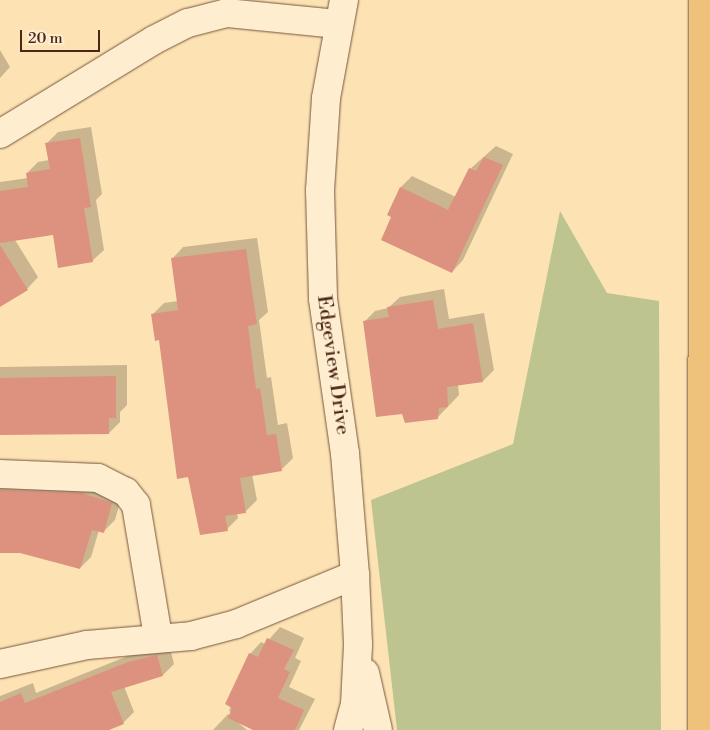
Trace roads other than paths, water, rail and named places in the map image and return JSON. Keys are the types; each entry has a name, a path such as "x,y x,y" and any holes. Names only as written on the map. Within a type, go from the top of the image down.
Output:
{"highway":[{"path":"702,730 703,0"}],"street":[{"path":"0,134 154,40 188,23 227,13 341,12"},
{"name":"Edgeview Drive","path":"341,12 326,98 320,190 323,299 345,453 355,575 358,645 355,704 348,730"},
{"path":"0,474 98,478 126,492 136,505 158,636"},
{"path":"0,664 87,645 158,636 191,636 236,624 355,575"},
{"path":"358,645 378,730"}]}
